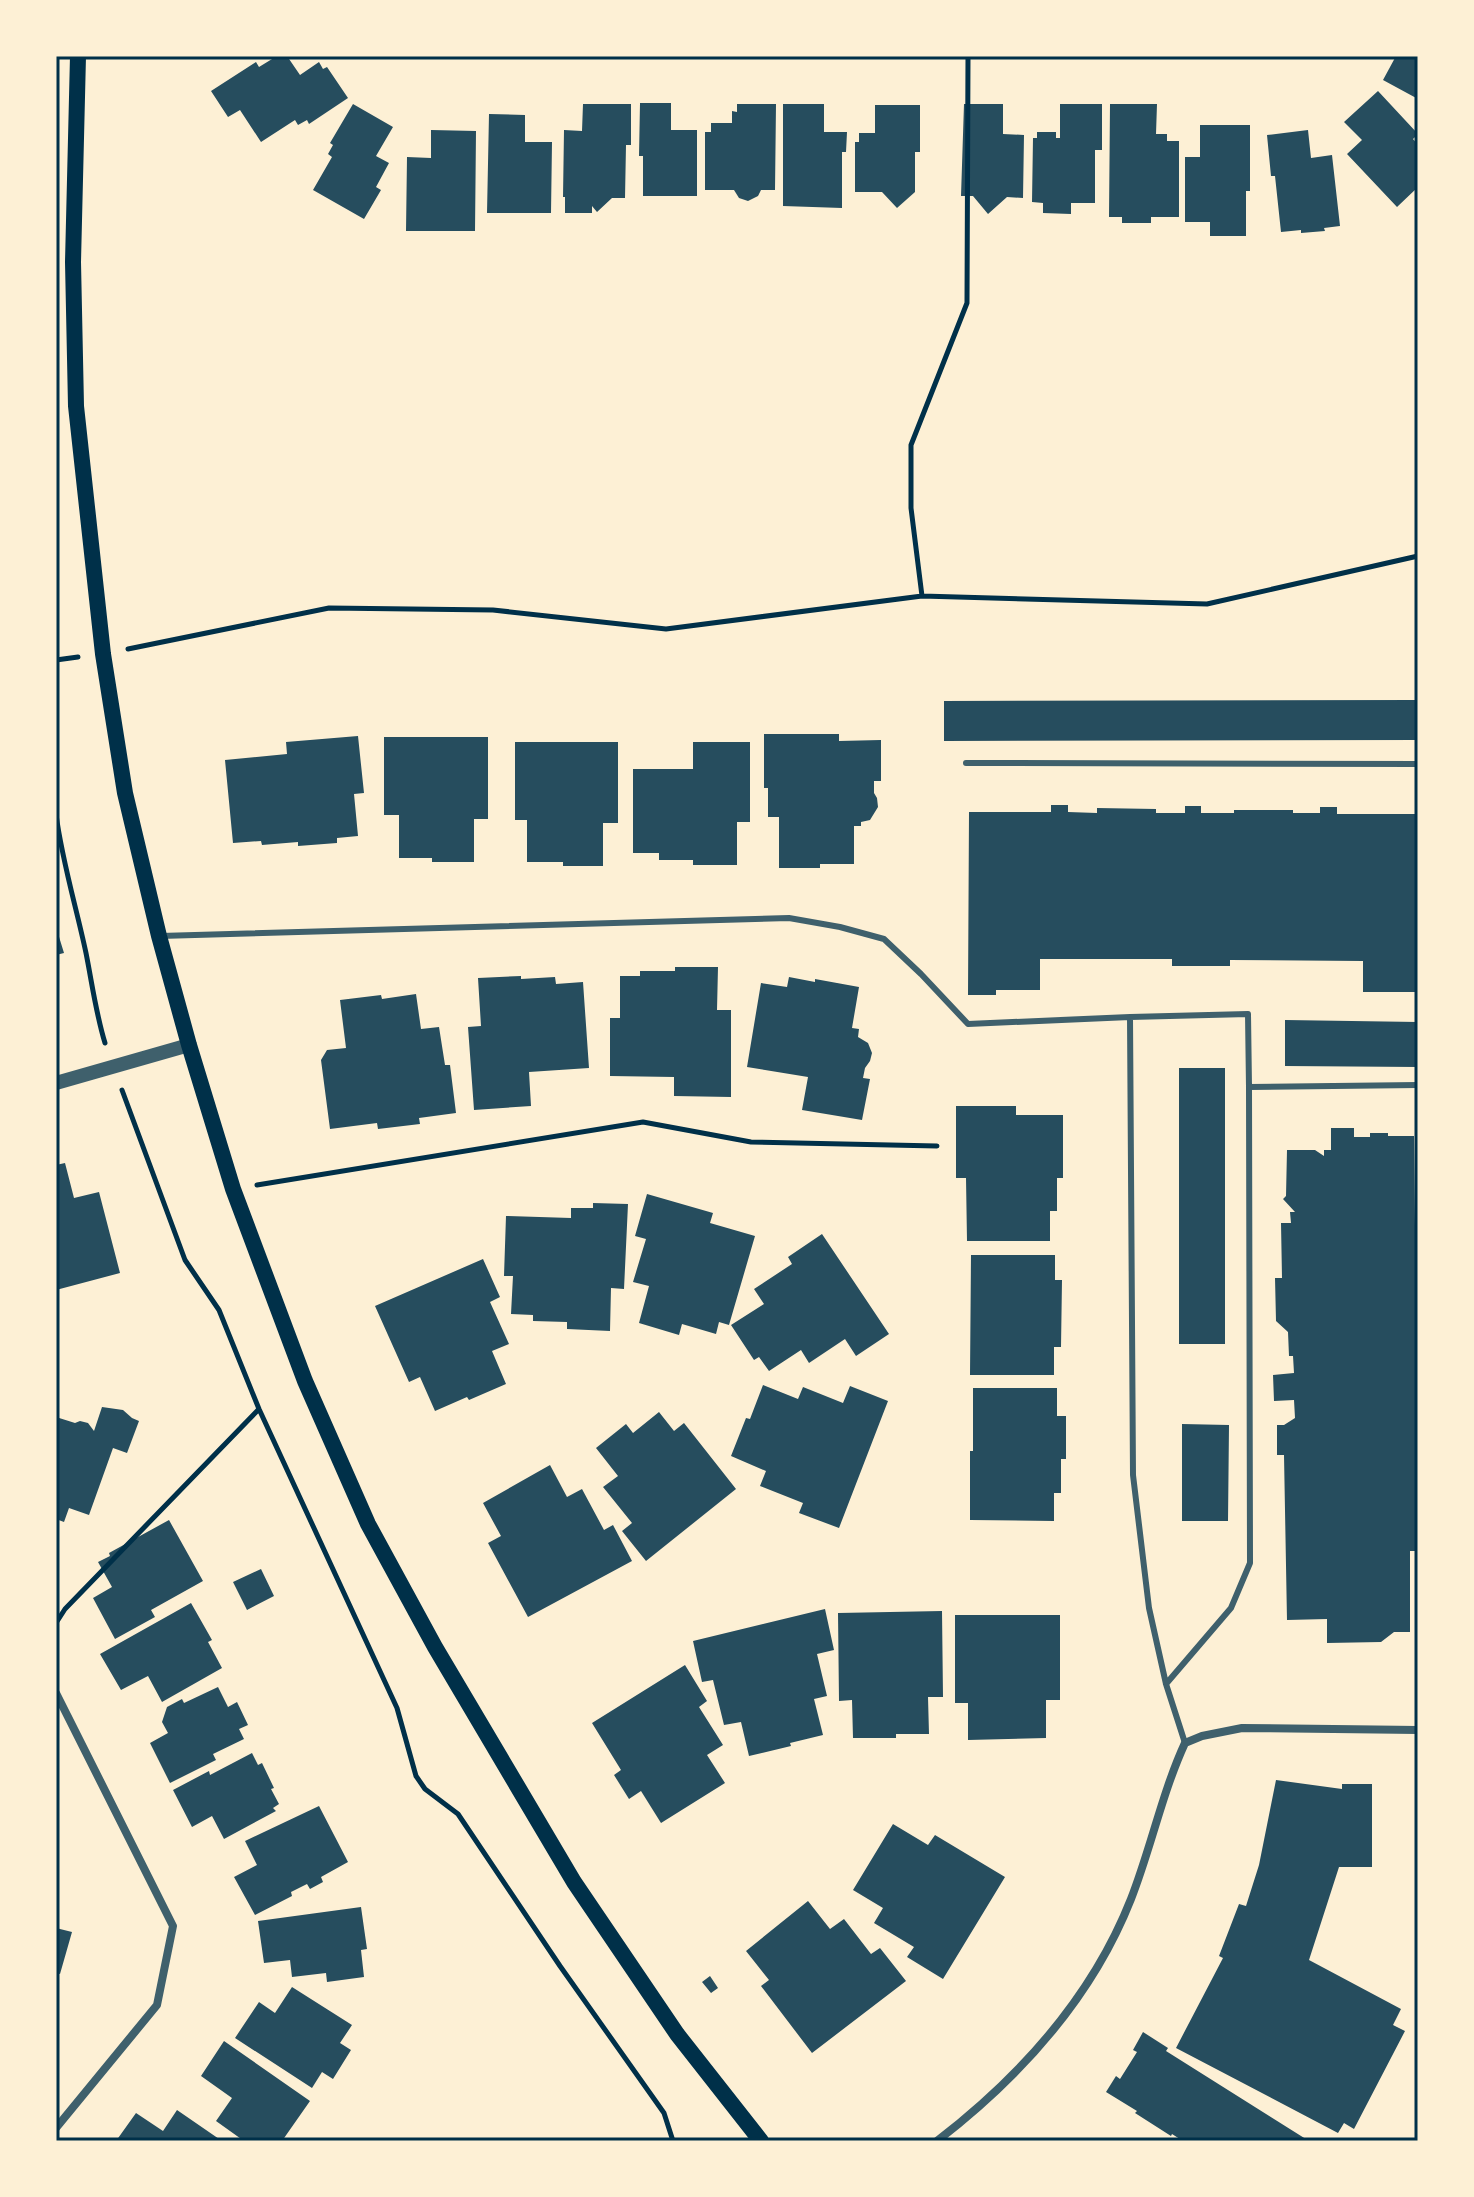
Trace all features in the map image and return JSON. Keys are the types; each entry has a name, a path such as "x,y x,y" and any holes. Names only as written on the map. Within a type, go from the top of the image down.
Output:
{"main road":[{"path":"78,56 73,262 76,406 103,654 125,793 159,936 247,1232 305,1381 368,1524 435,1647 574,1882 677,2034 761,2141"}],"street":[{"path":"56,1083 189,1045"},
{"path":"56,1693 173,1926 157,2005 56,2128"},
{"path":"937,2141 1004,2085 1056,2027 1085,1987 1130,1902 1185,1743 1202,1736 1242,1728 1418,1730"}],"lane":[{"path":"966,763 1418,764"},
{"path":"159,936 789,918 884,939 968,1024 1248,1014 1250,1563 1231,1608 1166,1684"},
{"path":"1130,1017 1133,1475 1149,1608 1166,1684 1185,1743"},
{"path":"1249,1087 1418,1085"}],"path":[{"path":"922,596 911,508 911,445 967,303 968,56"},
{"path":"103,654 329,608 493,610 666,629 922,596 1207,604 1418,556"},
{"path":"56,814 59,842 99,1023 185,1260 219,1310 259,1409 397,1708 416,1776 425,1789 458,1814 664,2113 673,2141"},
{"path":"233,1189 643,1122 751,1142 937,1146"},
{"path":"56,1623 65,1609 259,1409"}],"building":[{"path":"277,56 287,56 300,75 319,62 323,69 327,67 348,98 309,124 307,120 298,125 295,120 261,142 240,110 228,117 211,91 256,62 259,67"},
{"path":"1396,56 1418,56 1418,99 1383,80"},
{"path":"1378,91 1418,134 1413,139 1418,145 1418,187 1397,207 1347,154 1362,140 1344,122"},
{"path":"640,103 671,103 671,130 697,130 697,196 643,196 643,156 639,156"},
{"path":"353,104 393,127 376,156 389,163 376,187 381,190 364,219 313,190 332,157 328,154 333,145 330,143"},
{"path":"583,104 631,104 631,145 626,145 625,198 612,198 597,212 592,206 592,213 565,213 564,130 582,131"},
{"path":"737,104 776,104 775,190 761,190 758,196 748,201 739,198 734,190 705,190 705,132 711,132 711,123 732,123 732,111 737,112"},
{"path":"783,104 824,104 824,132 847,132 846,152 842,152 842,208 783,206"},
{"path":"964,104 1003,104 1003,134 1024,135 1023,198 1007,197 988,214 973,196 961,196"},
{"path":"1060,104 1102,104 1102,150 1095,150 1095,203 1071,203 1071,214 1043,213 1043,203 1032,202 1033,138 1037,138 1037,132 1056,132 1056,138 1060,138"},
{"path":"1110,104 1157,104 1156,134 1167,134 1167,141 1179,141 1179,217 1151,217 1151,223 1122,223 1122,217 1109,217"},
{"path":"875,105 920,105 920,152 915,152 915,192 897,208 882,192 855,192 855,142 859,142 859,133 875,133"},
{"path":"489,114 525,115 525,142 552,142 551,213 487,213"},
{"path":"1200,125 1250,125 1246,236 1210,236 1210,222 1185,222 1185,157 1200,157"},
{"path":"431,130 476,131 475,231 406,231 407,157 431,158"},
{"path":"1308,130 1311,158 1332,155 1340,226 1324,228 1325,231 1281,232 1267,135"},
{"path":"1418,700 1418,740 944,741 944,701"},
{"path":"764,734 839,734 839,741 881,740 881,781 874,781 878,807 870,820 861,822 861,826 854,826 854,864 779,868 779,817 768,817 768,788 764,788"},
{"path":"358,736 364,793 354,794 358,836 337,838 337,843 298,846 298,842 262,845 261,841 233,843 225,760 287,754 286,742"},
{"path":"384,737 488,737 488,819 474,819 474,862 399,858 399,815 384,815"},
{"path":"515,742 618,742 618,823 603,823 603,866 527,862 527,820 515,820"},
{"path":"693,742 750,742 750,822 737,822 737,865 693,865 693,860 659,860 659,853 633,853 633,769 693,769"},
{"path":"1051,805 1068,805 1068,812 1097,813 1097,808 1185,813 1185,806 1201,806 1201,813 1293,810 1293,813 1320,813 1320,807 1337,807 1337,814 1418,814 1418,992 1363,992 1363,961 1230,960 1230,966 1172,966 1172,959 1040,959 1040,990 996,990 996,995 968,995 969,812 1051,812"},
{"path":"56,927 64,953 56,955"},
{"path":"675,967 718,967 717,1010 731,1010 731,1097 674,1096 674,1077 610,1076 610,1018 620,1018 620,976 640,976 640,971 675,971"},
{"path":"521,976 521,979 555,977 556,984 583,982 589,1068 529,1072 531,1106 474,1110 468,1027 481,1026 478,978"},
{"path":"789,977 859,987 852,1028 859,1029 858,1037 868,1043 872,1053 863,1078 870,1079 862,1120 802,1110 808,1077 747,1067 761,983 787,987"},
{"path":"416,994 421,1029 439,1027 445,1065 450,1065 456,1113 419,1118 420,1124 378,1129 377,1123 330,1129 321,1060 327,1050 346,1048 340,1000"},
{"path":"1285,1020 1418,1022 1418,1067 1285,1066"},
{"path":"1179,1068 1225,1068 1225,1344 1179,1344"},
{"path":"956,1106 1016,1106 1016,1115 1063,1115 1063,1178 1057,1178 1057,1211 1050,1211 1050,1241 967,1241 966,1178 956,1178"},
{"path":"1331,1128 1354,1128 1354,1137 1370,1137 1370,1133 1414,1136 1415,1226 1418,1226 1418,1319 1415,1319 1415,1342 1418,1342 1418,1370 1415,1370 1415,1385 1418,1385 1418,1551 1410,1551 1410,1632 1394,1632 1381,1642 1327,1643 1327,1619 1287,1620 1284,1455 1277,1455 1277,1425 1284,1425 1295,1418 1294,1400 1274,1401 1273,1375 1294,1373 1293,1356 1289,1356 1288,1332 1276,1321 1275,1278 1282,1278 1281,1223 1291,1223 1290,1212 1295,1212 1283,1199 1286,1196 1287,1150 1315,1150 1324,1156 1324,1150 1331,1150"},
{"path":"65,1163 74,1198 99,1192 120,1273 56,1290 56,1165"},
{"path":"647,1194 713,1213 710,1223 755,1236 729,1325 719,1322 716,1334 682,1324 679,1335 639,1323 649,1286 633,1282 646,1239 635,1236"},
{"path":"593,1203 628,1204 624,1289 611,1288 610,1331 567,1329 567,1322 533,1321 533,1315 511,1314 513,1276 504,1276 506,1216 571,1218 571,1208 593,1208"},
{"path":"822,1234 889,1334 856,1356 845,1339 809,1363 801,1350 769,1371 759,1357 754,1360 731,1325 764,1304 754,1289 792,1264 788,1257"},
{"path":"971,1255 1055,1255 1055,1280 1062,1280 1061,1347 1054,1347 1054,1375 970,1375"},
{"path":"483,1259 500,1297 490,1302 509,1344 492,1351 506,1384 435,1411 420,1377 409,1382 375,1306"},
{"path":"763,1385 798,1399 803,1387 843,1403 850,1386 888,1401 839,1528 799,1513 803,1503 760,1486 766,1471 731,1456"},
{"path":"973,1388 1057,1388 1057,1416 1066,1416 1066,1459 1061,1459 1061,1493 1054,1493 1054,1521 970,1520"},
{"path":"102,1407 123,1410 139,1421 127,1453 113,1448 89,1515 69,1508 64,1522 56,1519 56,1417 88,1423 94,1431"},
{"path":"659,1412 674,1431 684,1423 736,1489 646,1561 622,1531 632,1523 603,1487 618,1476 596,1448 626,1424 633,1433"},
{"path":"1182,1424 1229,1425 1228,1521 1182,1521"},
{"path":"550,1465 567,1497 582,1489 604,1530 613,1525 632,1561 528,1617 488,1543 501,1536 483,1503"},
{"path":"169,1520 203,1581 151,1610 155,1617 115,1639 93,1598 112,1587 98,1562"},
{"path":"261,1569 274,1596 247,1610 233,1582"},
{"path":"191,1603 212,1640 208,1642 222,1668 162,1702 148,1676 121,1690 100,1654"},
{"path":"825,1609 834,1650 817,1654 827,1696 814,1699 823,1735 749,1756 741,1722 724,1725 713,1680 702,1682 693,1641"},
{"path":"942,1611 943,1697 928,1697 929,1734 853,1738 852,1700 839,1701 838,1613"},
{"path":"955,1615 1060,1615 1060,1700 1046,1700 1046,1738 968,1740 968,1703 955,1703"},
{"path":"685,1665 707,1701 699,1707 723,1745 707,1755 725,1783 661,1823 641,1791 629,1799 614,1775 621,1770 592,1723"},
{"path":"218,1687 228,1707 237,1702 248,1725 239,1729 244,1739 213,1754 216,1760 170,1783 150,1743 168,1733 162,1722 167,1707 182,1699 184,1703"},
{"path":"252,1753 258,1765 262,1763 274,1788 271,1789 279,1804 273,1808 276,1811 224,1839 212,1816 192,1827 173,1790"},
{"path":"1276,1780 1342,1789 1342,1784 1372,1784 1372,1867 1339,1867 1309,1960 1401,2009 1393,2025 1405,2031 1354,2129 1344,2123 1338,2133 1176,2048 1223,1958 1219,1956 1239,1904 1246,1906 1259,1865"},
{"path":"319,1806 348,1862 321,1877 323,1882 310,1889 307,1884 291,1892 292,1896 255,1915 234,1877 257,1865 245,1841"},
{"path":"893,1824 928,1845 935,1835 1005,1877 943,1979 907,1957 914,1947 874,1923 883,1908 853,1890"},
{"path":"808,1901 830,1929 844,1919 871,1954 880,1948 906,1981 812,2053 761,1986 769,1980 746,1951"},
{"path":"361,1907 367,1949 361,1950 364,1977 327,1982 326,1973 292,1977 290,1960 264,1963 258,1921"},
{"path":"56,1928 72,1932 60,1974 56,1973"},
{"path":"710,1976 718,1988 711,1993 702,1982"},
{"path":"292,1987 352,2025 340,2043 351,2050 333,2079 322,2072 312,2088 235,2038 259,2002 275,2013"},
{"path":"1143,2032 1168,2048 1166,2051 1309,2141 1183,2141 1135,2113 1137,2111 1106,2092 1116,2076 1120,2079 1137,2052 1133,2050"},
{"path":"224,2041 310,2101 282,2141 244,2141 216,2121 232,2098 201,2076"},
{"path":"177,2110 222,2141 116,2141 136,2113 163,2131"}]}
